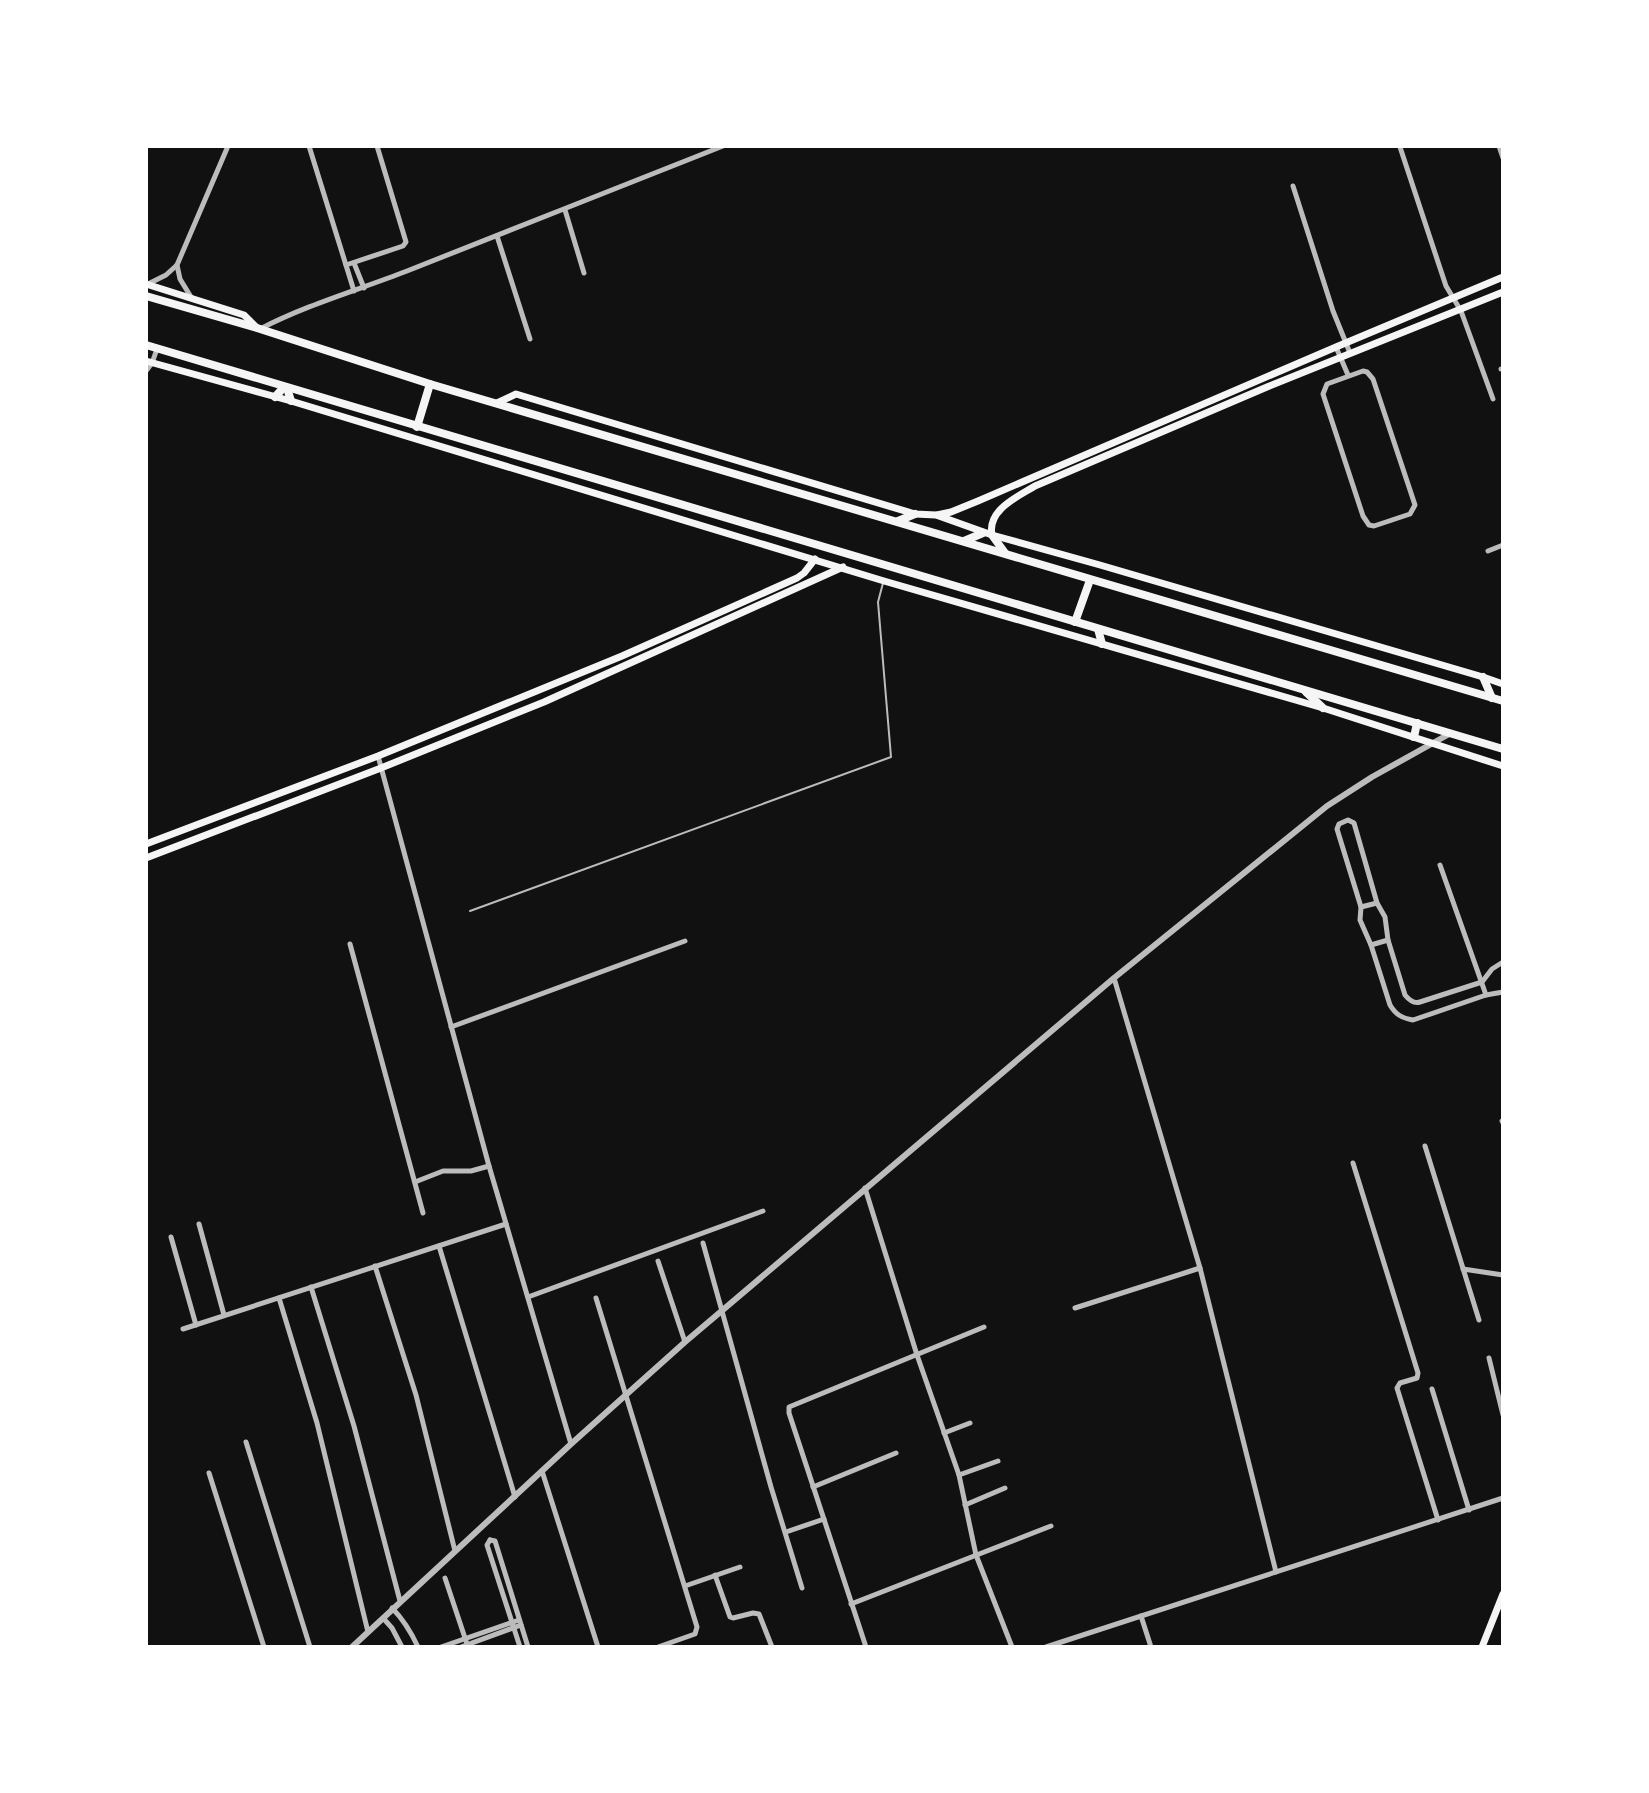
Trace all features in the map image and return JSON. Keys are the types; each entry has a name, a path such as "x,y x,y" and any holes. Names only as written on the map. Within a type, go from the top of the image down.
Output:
{"highway":[{"path":"146,296 430,384 1503,701"},
{"path":"146,345 1503,749"},
{"path":"417,427 430,384"},
{"path":"275,397 286,388"},
{"path":"286,388 291,401"},
{"path":"898,521 915,514"},
{"path":"771,545 774,533"},
{"path":"964,541 987,534 1005,554"},
{"path":"1075,622 1090,580"},
{"path":"1085,638 1095,628"},
{"path":"1095,628 1102,644"},
{"path":"1483,677 1492,698"},
{"path":"1306,691 1323,708"},
{"path":"1414,737 1417,723"}],"main road":[{"path":"497,403 516,394 915,514 936,515 978,501 1503,277"},
{"path":"146,284 244,315 259,329"},
{"path":"987,534 999,511 1035,486 1503,292"},
{"path":"1402,320 1406,332"},
{"path":"149,362 291,401 884,581 1323,708 1503,766"},
{"path":"936,515 987,534 1503,684"},
{"path":"146,844 378,756 622,656 797,578 815,559"},
{"path":"146,858 544,702 843,567"},
{"path":"1482,1647 1503,1594"}],"street":[{"path":"146,284 166,275 177,265 228,146"},
{"path":"309,146 354,291"},
{"path":"346,265 403,246 406,242 377,146"},
{"path":"259,329 723,146"},
{"path":"1499,146 1503,158"},
{"path":"1400,147 1440,268 1461,311 1493,399"},
{"path":"1293,186 1333,311 1350,353"},
{"path":"565,210 584,273"},
{"path":"497,236 530,339"},
{"path":"354,262 364,288"},
{"path":"177,265 180,279 192,298"},
{"path":"1336,347 1348,375"},
{"path":"146,371 157,349"},
{"path":"1367,372 1373,379 1415,505 1410,514 1374,526 1369,525 1363,516 1323,394 1327,384 1348,375 1367,372"},
{"path":"1488,551 1503,545"},
{"path":"352,1647 685,1342 1114,978 1327,806 1451,733"},
{"path":"378,756 489,1166 571,1444"},
{"path":"1503,962 1492,969 1482,982 1413,1002 1405,995 1388,940 1385,917 1377,903 1354,823 1348,820 1339,824 1337,829 1361,907 1360,920 1394,1013 1413,1020 1424,1018 1486,995 1503,992"},
{"path":"1440,865 1486,995"},
{"path":"1361,907 1377,903"},
{"path":"1371,945 1388,940"},
{"path":"451,1027 685,941"},
{"path":"350,944 423,1213"},
{"path":"1114,978 1200,1268 1276,1572"},
{"path":"1425,1146 1479,1320"},
{"path":"1353,1163 1418,1373 1417,1378 1400,1383 1397,1388 1438,1520"},
{"path":"415,1182 443,1171 471,1171 489,1166"},
{"path":"865,1188 917,1355 959,1475 976,1555 1012,1647"},
{"path":"528,1297 763,1211"},
{"path":"199,1224 224,1315"},
{"path":"183,1329 506,1224"},
{"path":"171,1237 196,1325"},
{"path":"703,1243 802,1588"},
{"path":"439,1246 515,1497"},
{"path":"658,1261 685,1342"},
{"path":"375,1266 416,1395 455,1552"},
{"path":"1075,1308 1200,1268"},
{"path":"1463,1269 1503,1275"},
{"path":"311,1287 354,1426 400,1601"},
{"path":"279,1298 317,1423 368,1632"},
{"path":"596,1298 697,1627 697,1632 660,1647"},
{"path":"866,1647 789,1407 984,1327"},
{"path":"1489,1358 1503,1415"},
{"path":"1432,1389 1469,1510"},
{"path":"944,1433 970,1423"},
{"path":"246,1442 310,1647"},
{"path":"813,1487 896,1453"},
{"path":"959,1475 998,1461"},
{"path":"542,1471 598,1647"},
{"path":"209,1473 264,1647"},
{"path":"965,1505 1005,1488"},
{"path":"1046,1647 1503,1498"},
{"path":"786,1532 824,1519"},
{"path":"851,1604 1051,1526"},
{"path":"520,1647 487,1545 492,1539 528,1647"},
{"path":"685,1586 740,1567"},
{"path":"715,1575 730,1617 759,1614 772,1647"},
{"path":"445,1578 465,1644"},
{"path":"392,1608 412,1632 418,1647"},
{"path":"1141,1616 1151,1647"},
{"path":"383,1618 402,1647"},
{"path":"441,1647 465,1644 520,1622"}],"lane":[{"path":"470,911 891,757 878,602 884,581"}]}
